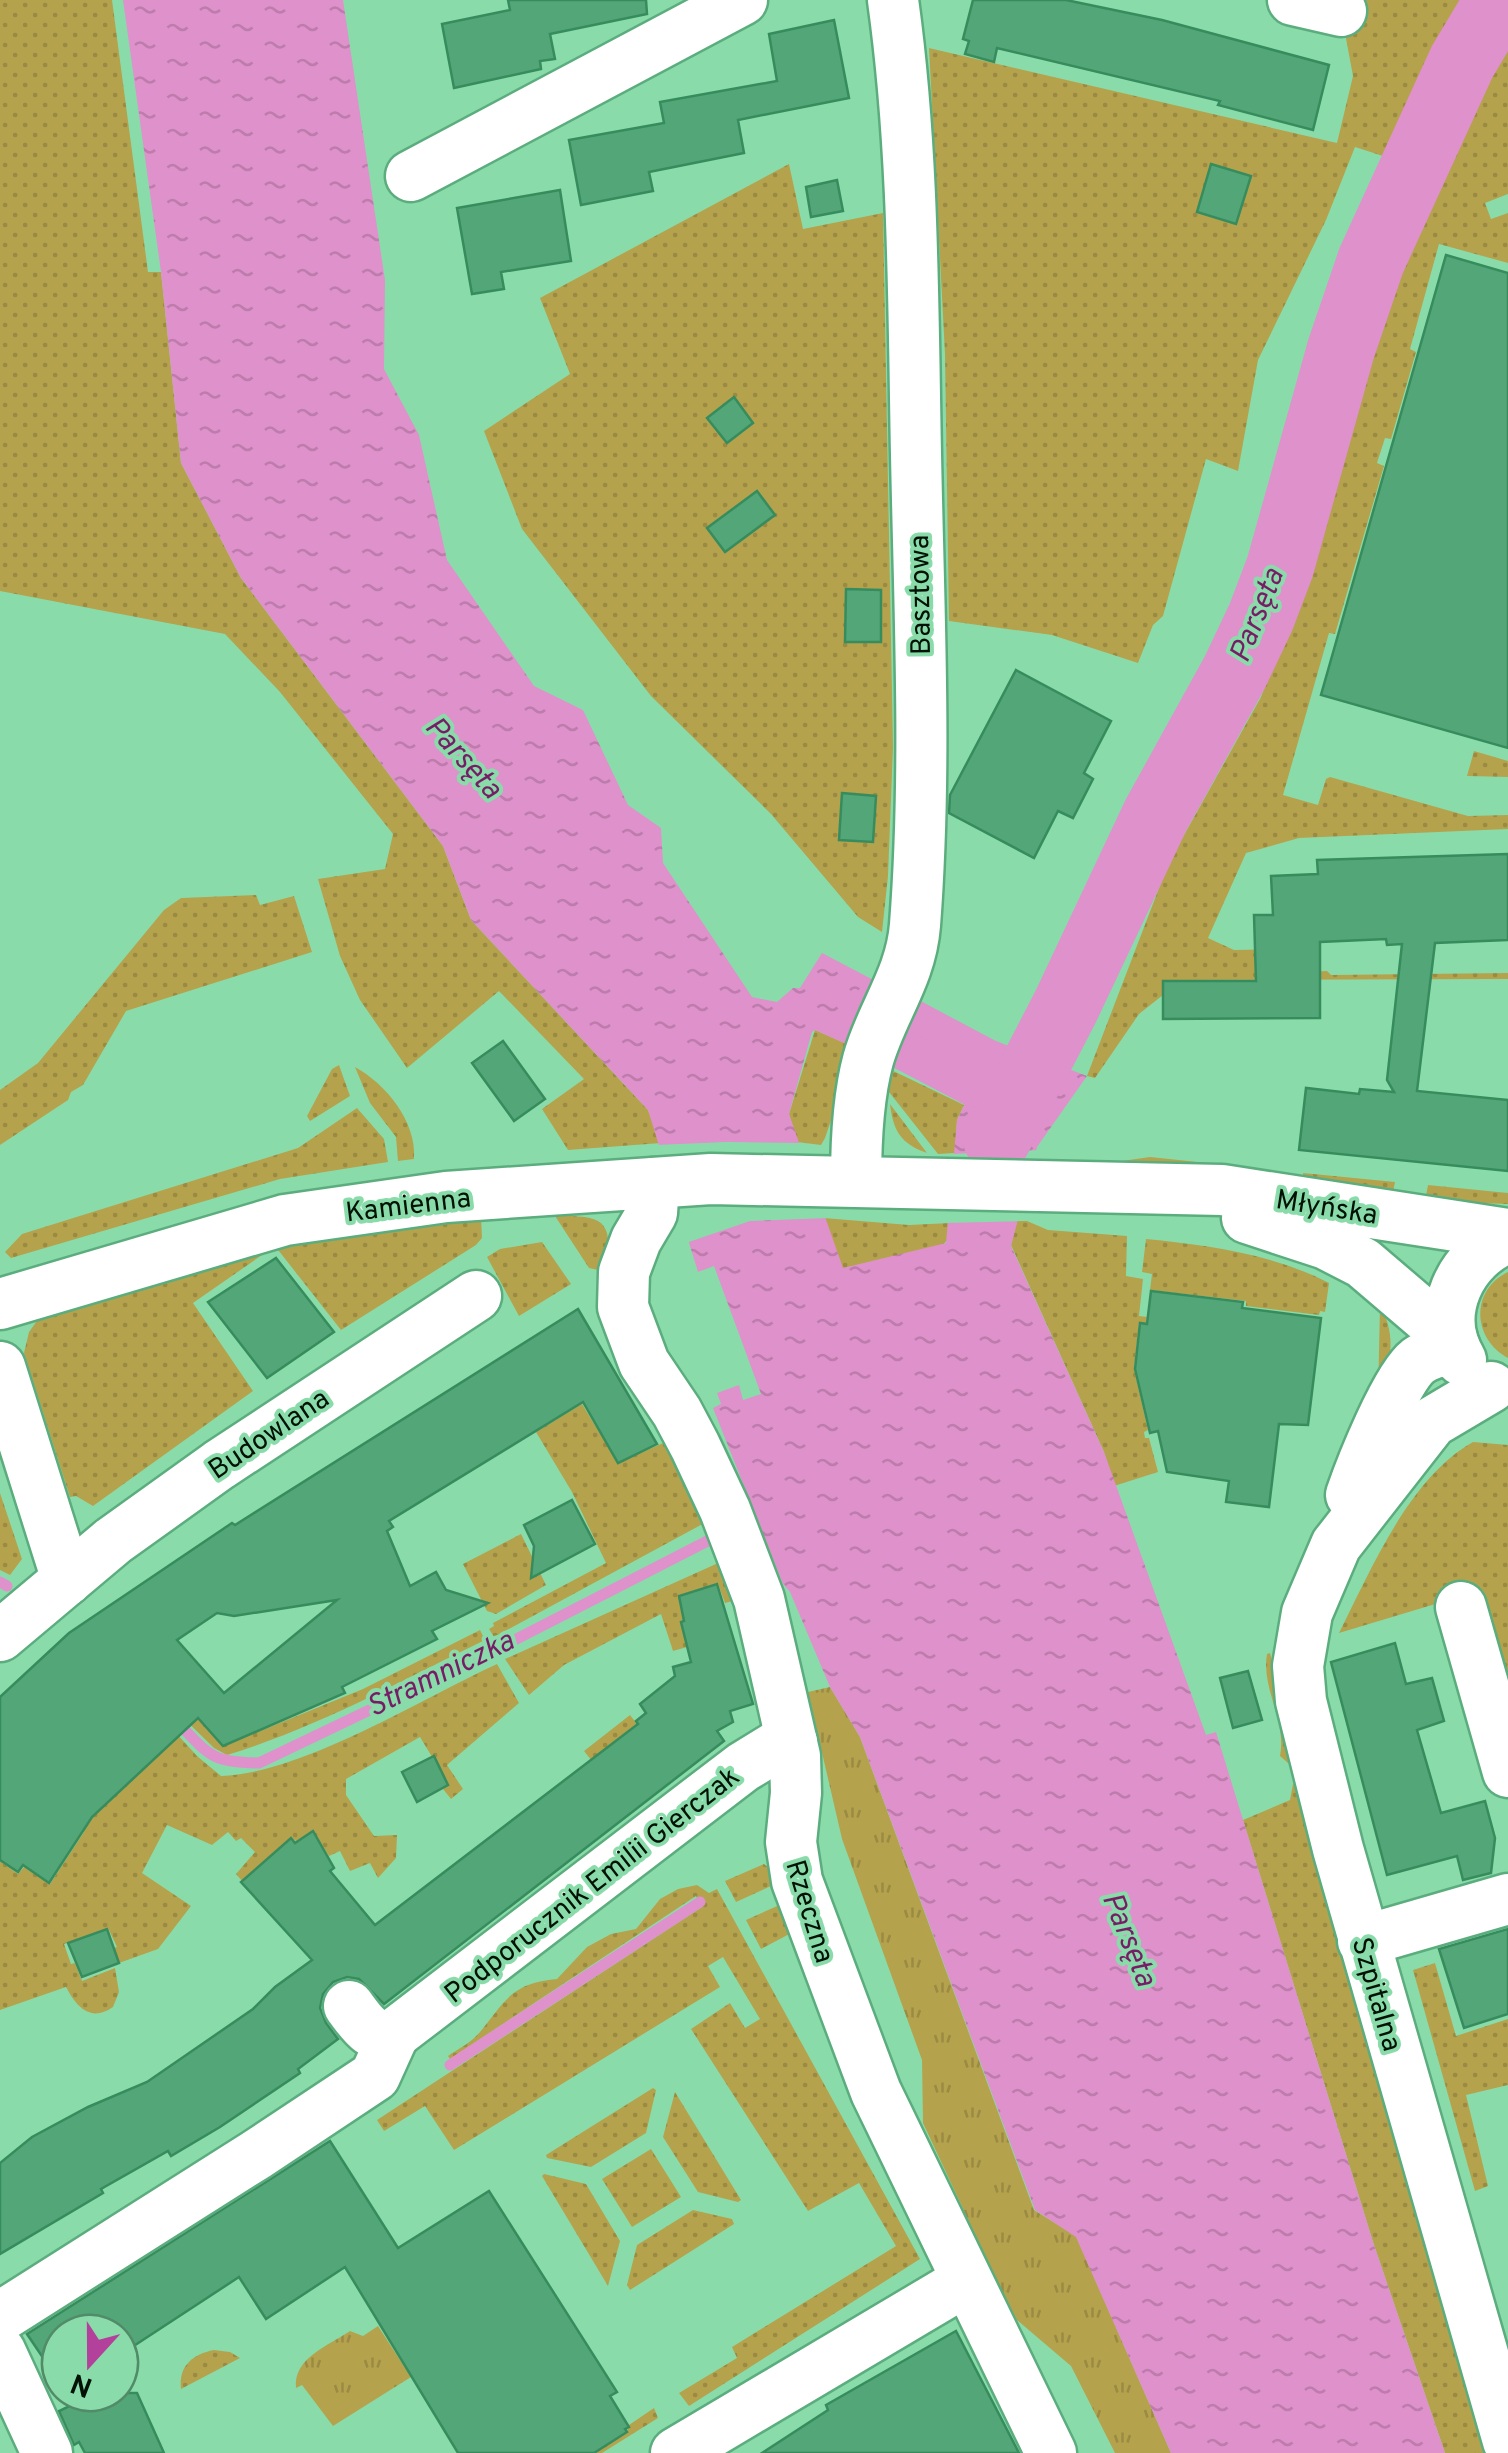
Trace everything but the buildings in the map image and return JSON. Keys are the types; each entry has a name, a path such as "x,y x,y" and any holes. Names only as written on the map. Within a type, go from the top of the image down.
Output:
{"street":[{"path":"411,176 742,0"},
{"name":"Basztowa","path":"842,1180 868,1060 899,990 914,942 918,888 920,696 912,239 900,44 893,0"},
{"path":"1293,0 1341,11"},
{"name":"Kamienna","path":"0,1304 285,1220 446,1197 655,1182 842,1180"},
{"name":"Młyńska","path":"842,1180 1222,1190 1508,1236"},
{"name":"Rzeczna","path":"655,1182 652,1213 624,1272 623,1308 644,1363 686,1428 725,1510 759,1599 797,1774 791,1842 797,1881 876,2092 1051,2453"},
{"name":"Młyńska","path":"1146,1190 1326,1244 1378,1272 1454,1344 1472,1373 1499,1390"},
{"path":"1454,1344 1450,1312 1456,1285 1485,1250 1508,1236"},
{"name":"Budowlana","path":"0,1636 114,1540 218,1465 476,1296"},
{"name":"Szpitalna","path":"1454,1344 1408,1372 1357,1477 1336,1545 1306,1614 1300,1641 1299,1686 1363,1941 1508,2441"},
{"path":"0,1367 66,1580"},
{"name":"Szpitalna","path":"1336,1545 1432,1422 1499,1390"},
{"path":"1461,1608 1508,1772"},
{"name":"Podporucznik Emilii Gierczak","path":"0,2317 375,2076 389,2044 742,1767 779,1745 792,1742"},
{"path":"1363,1941 1508,1899"},
{"path":"349,2006 368,2030 389,2044"},
{"path":"690,2450 966,2281"},
{"path":"0,2351 39,2447"}],"green space":[{"path":"0,0 112,0 148,272 161,272 181,463 241,578 443,846 471,920 648,1110 661,1143 568,1150 542,1109 584,1079 499,991 407,1068 360,1000 340,956 318,879 385,869 393,834 280,692 225,634 0,591"},
{"path":"1353,0 1474,0 1441,39 1389,158 1355,147 1326,220 1258,360 1238,471 1206,459 1163,616 1153,625 1138,663 1052,635 949,621 945,354 929,48 1337,143 1353,76 1345,33"},
{"path":"1508,16 1508,194 1485,203 1491,219 1508,213 1508,263 1439,244 1410,349 1416,352 1391,439 1385,438 1377,463 1384,466 1335,634 1329,633 1283,795 1318,805 1330,777 1468,816 1508,815 1508,829 1299,838 1246,853 1208,938 1234,950 1289,949 1290,973 1508,973 1508,979 1163,980 1163,995 1139,1014 1095,1078 1087,1076 1169,862 1261,697 1306,572 1388,294 1436,174 1484,84"},
{"path":"789,164 803,229 883,213 893,747 882,932 858,917 771,814 651,696 522,529 484,431 570,374 540,298"},
{"path":"1474,751 1508,761 1508,777 1467,776"},
{"path":"256,895 260,905 294,896 312,952 126,1011 83,1085 71,1092 68,1100 0,1145 0,1090 38,1063 164,910 181,898"},
{"path":"815,1030 856,1048 821,1145 797,1142 789,1114"},
{"path":"339,1065 350,1096 310,1121 307,1116 332,1069"},
{"path":"355,1067 378,1083 405,1118 414,1145 414,1159 398,1161 396,1137 370,1103"},
{"path":"885,1067 964,1105 957,1120 955,1153 938,1154 889,1092"},
{"path":"890,1104 927,1153 900,1135"},
{"path":"357,1108 384,1139 388,1162 280,1179 11,1258 5,1252 22,1234 298,1148"},
{"path":"1150,1157 1255,1168 1250,1174 1179,1163 1122,1161"},
{"path":"1303,1173 1395,1182 1392,1197 1304,1182"},
{"path":"1428,1185 1508,1193 1508,1204 1425,1201"},
{"path":"555,1216 586,1217 602,1224 608,1242 607,1272 589,1268"},
{"path":"481,1217 482,1238 476,1245 341,1330 275,1246 193,1303 253,1391 93,1506 76,1496 70,1497 24,1353 29,1332 39,1318 287,1240"},
{"path":"824,1218 909,1225 950,1223 949,1238 941,1247 843,1269"},
{"path":"1017,1221 1048,1230 1127,1236 1126,1276 1143,1279 1139,1316 1147,1317 1146,1323 1139,1323 1134,1369 1148,1430 1144,1432 1145,1438 1149,1438 1158,1472 1114,1486 1104,1452 1011,1245"},
{"path":"1146,1239 1240,1252 1308,1273 1329,1283 1325,1312 1320,1311 1319,1315 1246,1306 1246,1301 1150,1290 1152,1274 1142,1272"},
{"path":"542,1242 571,1284 519,1316 487,1257 500,1249"},
{"path":"1508,1272 1508,1358 1487,1339 1480,1315 1487,1290"},
{"path":"1380,1305 1389,1329 1390,1350 1378,1396"},
{"path":"582,1404 618,1463 670,1440 710,1520 494,1637 489,1629 493,1623 606,1563 572,1492 536,1432"},
{"path":"1473,1442 1508,1445 1508,1755 1462,1596 1339,1633 1411,1502 1450,1458"},
{"path":"0,1493 22,1559 10,1575 0,1570"},
{"path":"521,1534 546,1585 496,1614 487,1611 463,1564"},
{"path":"727,1559 744,1598 725,1603 718,1584 679,1596 687,1647 673,1651 661,1614 564,1665 529,1695 505,1659"},
{"path":"480,1630 485,1640 390,1687 326,1718 227,1755 214,1748 172,1707 181,1698 223,1746 363,1689"},
{"path":"1270,1653 1298,1761 1288,1763 1280,1756 1280,1730 1267,1680"},
{"path":"497,1664 519,1703 447,1765 463,1789 451,1799 443,1789 449,1785 420,1737 346,1779 346,1795 374,1836 397,1835 396,1858 378,1878 370,1863 350,1871 340,1851 329,1856 313,1831 296,1841 291,1838 249,1889 236,1874 255,1852 241,1838 236,1841 228,1832 212,1845 167,1825 142,1873 191,1906 158,1949 119,1963 108,1928 64,1944 82,1981 115,1968 119,1992 113,2007 91,2013 79,2006 66,1987 0,2010 0,1861 18,1874 24,1867 50,1884 84,1832 24,1789 53,1762 108,1803 172,1742 165,1721 221,1776 253,1772 361,1732"},
{"path":"830,1687 860,1737 1034,2210 1076,2236 1171,2453 1115,2453 1071,2366 1017,2320 1008,2305 923,2123 922,2060 842,1839 808,1692"},
{"path":"630,1715 641,1729 633,1735 624,1734 599,1754 595,1765 584,1751"},
{"path":"1303,1780 1495,2453 1445,2453 1373,2242 1243,1820 1290,1800 1293,1784"},
{"path":"764,1864 770,1869 771,1886 736,1902 725,1881"},
{"path":"697,1885 709,1893 717,1889 920,2259 689,2406 679,2393 737,2358 732,2347 896,2246 859,2183 808,2211 691,2029 730,2003 745,2028 760,2019 723,1957 708,1966 720,1987 454,2150 425,2106 384,2131 377,2120 702,1907 696,1896 450,2059 448,2056 477,2036 511,1995 530,1984 557,1979 587,1947 611,1934 636,1929 660,1899"},
{"path":"784,1903 795,1931 761,1949 746,1920"},
{"path":"1435,1963 1456,2036 1508,2019 1508,2085 1466,2095 1488,2186 1475,2191 1413,1970"},
{"path":"653,2088 656,2090 646,2133 591,2167 547,2158 546,2155"},
{"path":"675,2092 741,2200 738,2202 698,2192 663,2137"},
{"path":"651,2149 681,2197 632,2227 602,2179"},
{"path":"542,2176 586,2184 620,2241 608,2286"},
{"path":"693,2210 732,2219 734,2224 630,2290 627,2285 637,2245"},
{"path":"378,2326 411,2377 333,2426 302,2385 296,2388 300,2369 314,2354 350,2331 363,2336"},
{"path":"214,2350 240,2358 181,2389 188,2362"},
{"path":"654,2408 658,2418 602,2453 594,2453 627,2432 629,2425"}],"water":[{"path":"123,0 343,0 385,280 384,369 419,435 447,560 534,686 583,710 628,805 661,828 663,863 752,997 777,1002 793,988 800,988 822,953 883,985 855,1048 812,1032 789,1114 843,1268 946,1243 957,1120 996,1041 1087,1076 1037,1147 1011,1246 1104,1452 1206,1735 1216,1732 1373,2242 1445,2453 1171,2453 1076,2237 1035,2210 860,1737 830,1687 790,1592 783,1584 713,1408 721,1404 717,1393 739,1385 743,1400 761,1394 714,1266 698,1272 648,1110 471,920 443,846 241,578 181,463 161,272"}],"pier":[{"path":"802,1143 829,1218 750,1221 683,1244 656,1145"},
{"path":"1041,1150 1023,1221 945,1223 952,1154"}],"waterway":[{"name":"Parsęta","path":"997,1139 1066,1006 1156,815 1261,617 1280,567 1341,349 1371,261 1462,62 1499,0"},
{"path":"876,1000 987,1059"},
{"path":"863,1029 974,1087"},
{"name":"Stramniczka","path":"176,1721 212,1754 230,1761 259,1763 501,1647 723,1533"},
{"name":"Stramniczka","path":"0,1582 7,1586"},
{"path":"450,2065 700,1902"}]}
